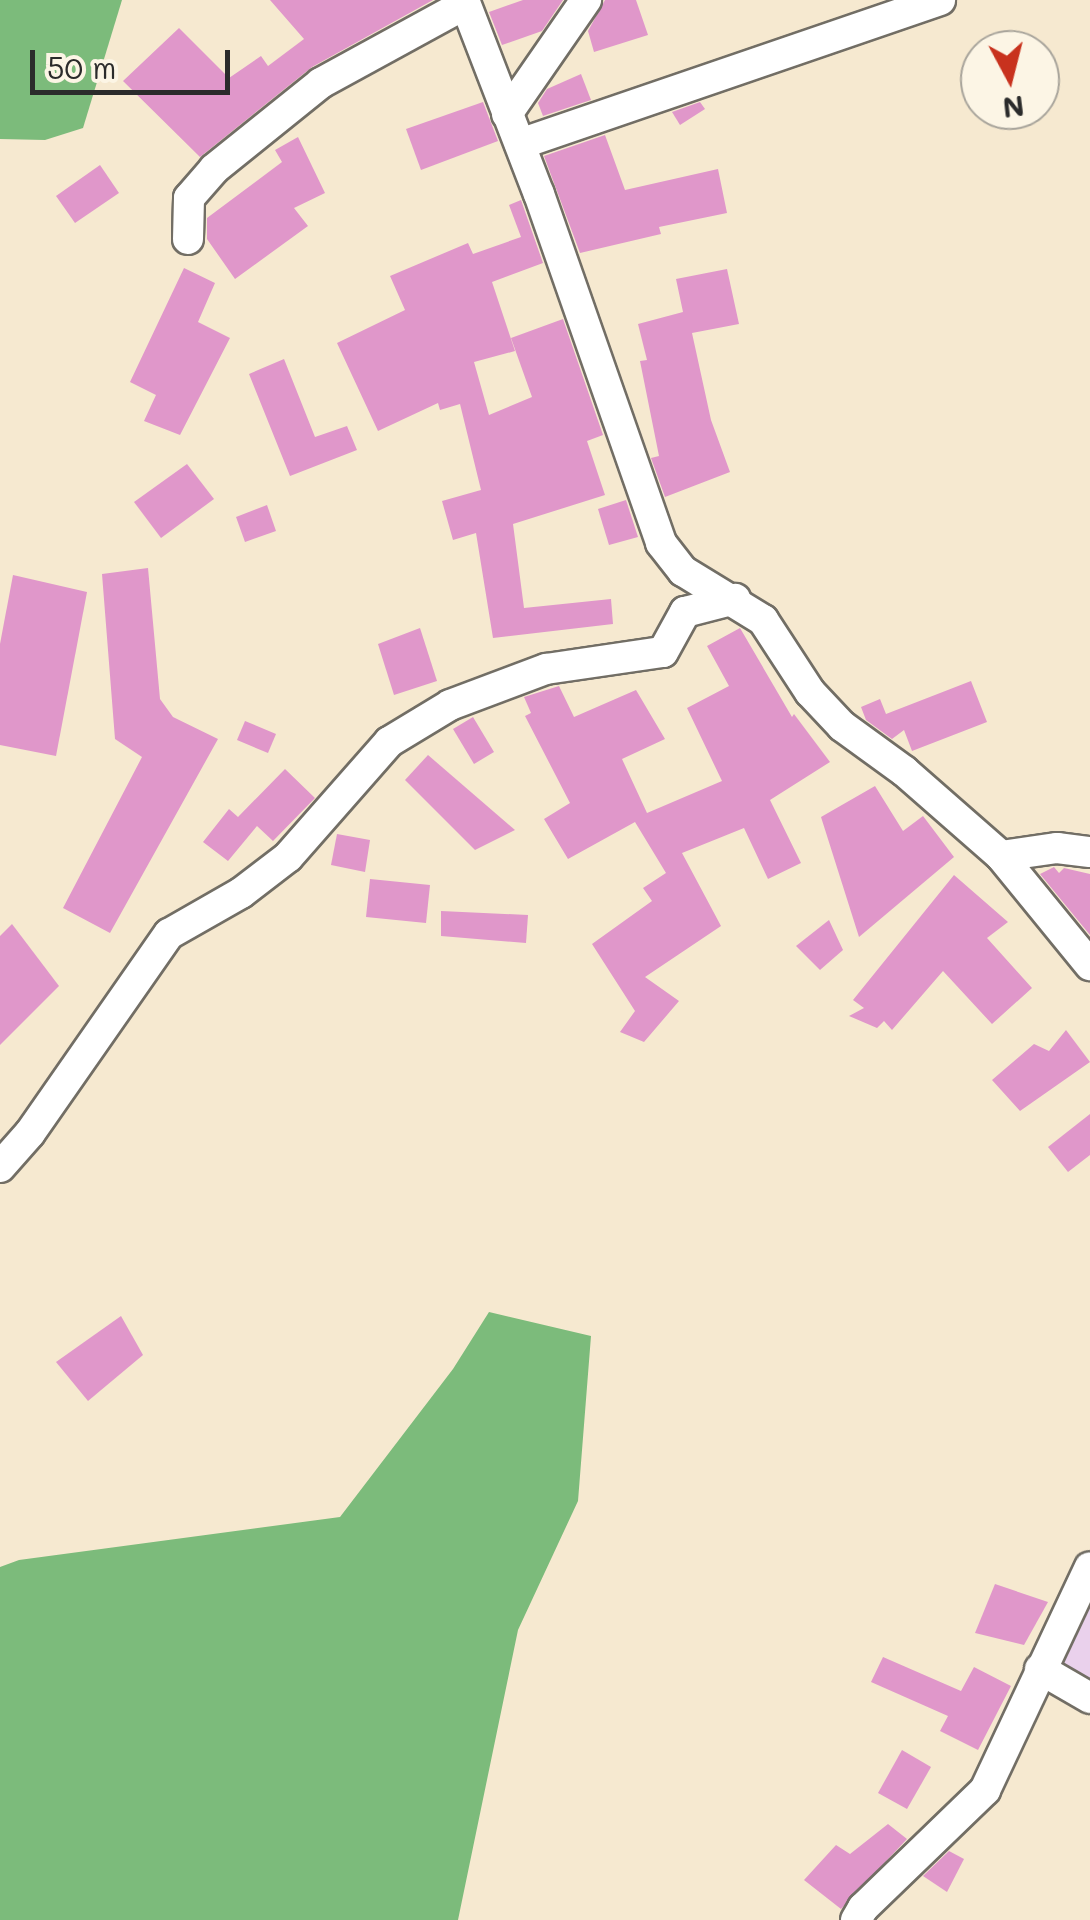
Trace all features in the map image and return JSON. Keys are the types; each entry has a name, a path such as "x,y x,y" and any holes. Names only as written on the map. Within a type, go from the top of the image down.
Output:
{"street":[{"path":"507,114 586,0"},
{"path":"520,144 940,0"},
{"path":"188,239 189,198 214,169 321,84 464,2 520,144 661,543 684,571 762,620 810,692 842,726 904,771 1001,856 1090,966"},
{"path":"0,1167 30,1134 169,934 241,893 288,857 389,742 450,706 546,669 663,652 686,612 734,599"},
{"path":"1001,856 1057,848 1090,852"},
{"path":"856,1920 985,1790 1090,1566"},
{"path":"1040,1669 1090,1698"}],"shaded area":[{"path":"1090,1586 1090,1691 1046,1667"}],"green space":[{"path":"0,0 122,0 83,128 45,140 0,139"},
{"path":"489,1312 591,1336 578,1501 518,1630 458,1920 0,1920 0,1567 19,1560 340,1517 453,1369"}],"building":[{"path":"270,0 433,0 312,67 200,157 123,81 179,28 229,78 261,56 268,66 304,39"},
{"path":"523,0 563,0 542,31 502,45 489,12"},
{"path":"605,0 636,0 648,35 594,52 588,31"},
{"path":"581,74 591,100 543,116 538,103 547,89"},
{"path":"483,102 498,141 421,170 406,129"},
{"path":"700,102 705,109 680,125 672,112"},
{"path":"605,135 625,190 718,169 727,213 659,227 661,234 580,253 544,156"},
{"path":"298,137 325,193 294,208 308,226 235,279 207,239 207,218 282,162 275,150"},
{"path":"100,165 119,193 75,223 56,196"},
{"path":"521,200 543,263 492,282 515,351 474,362 489,415 532,397 511,338 563,319 603,435 587,441 605,495 513,524 524,608 611,599 613,624 493,638 476,533 453,540 442,501 481,490 460,404 440,410 438,403 378,431 337,343 405,310 390,276 468,243 473,254 521,237 509,205"},
{"path":"184,268 215,283 198,322 230,338 180,435 144,421 156,395 130,382"},
{"path":"727,269 739,324 692,333 711,420 730,472 665,497 651,458 659,456 640,361 647,360 638,324 683,312 676,279"},
{"path":"284,359 315,437 347,426 357,450 290,476 249,374"},
{"path":"187,464 214,499 161,538 134,502"},
{"path":"626,500 638,537 609,545 598,509"},
{"path":"267,505 276,531 245,542 236,517"},
{"path":"148,568 160,699 173,717 218,739 110,933 63,908 142,757 115,739 102,574"},
{"path":"13,575 87,592 56,756 0,745 0,644"},
{"path":"420,628 437,681 394,695 378,644"},
{"path":"740,628 792,717 794,714 830,762 770,800 801,863 768,879 744,828 682,853 721,926 645,977 679,1001 644,1042 620,1032 635,1011 592,944 652,901 643,888 666,873 635,822 568,859 544,819 570,803 525,716 531,713 524,697 559,686 574,717 636,690 665,739 622,759 647,813 722,781 687,708 729,686 707,646"},
{"path":"971,681 987,722 912,751 904,730 892,739 866,720 861,707 880,699 886,714"},
{"path":"473,717 494,752 474,764 453,729"},
{"path":"245,721 276,734 268,753 237,740"},
{"path":"428,755 515,830 475,850 405,780"},
{"path":"285,769 315,798 273,841 257,826 228,861 203,842 229,809 238,817"},
{"path":"875,786 903,831 923,816 954,857 859,937 821,817"},
{"path":"337,834 370,840 365,872 331,865"},
{"path":"1054,867 1059,873 1064,868 1090,874 1090,935 1040,874"},
{"path":"954,875 1008,922 987,938 1032,988 992,1024 943,971 892,1030 884,1021 877,1028 849,1016 864,1008 853,1000"},
{"path":"370,879 430,885 426,923 366,917"},
{"path":"441,911 528,915 526,943 441,936"},
{"path":"829,920 843,950 820,970 796,946"},
{"path":"12,924 59,986 0,1045 0,936"},
{"path":"1066,1030 1090,1062 1020,1111 992,1080 1034,1044 1049,1051"},
{"path":"1090,1114 1090,1155 1068,1172 1048,1147"},
{"path":"121,1316 143,1355 88,1401 56,1362"},
{"path":"995,1584 1048,1602 1024,1645 975,1633"},
{"path":"883,1657 961,1691 974,1667 1011,1686 978,1750 940,1731 948,1716 871,1682"},
{"path":"902,1750 931,1767 907,1809 878,1793"},
{"path":"888,1824 907,1839 841,1909 804,1880 836,1845 850,1854"},
{"path":"949,1851 964,1859 947,1892 923,1876"}]}
